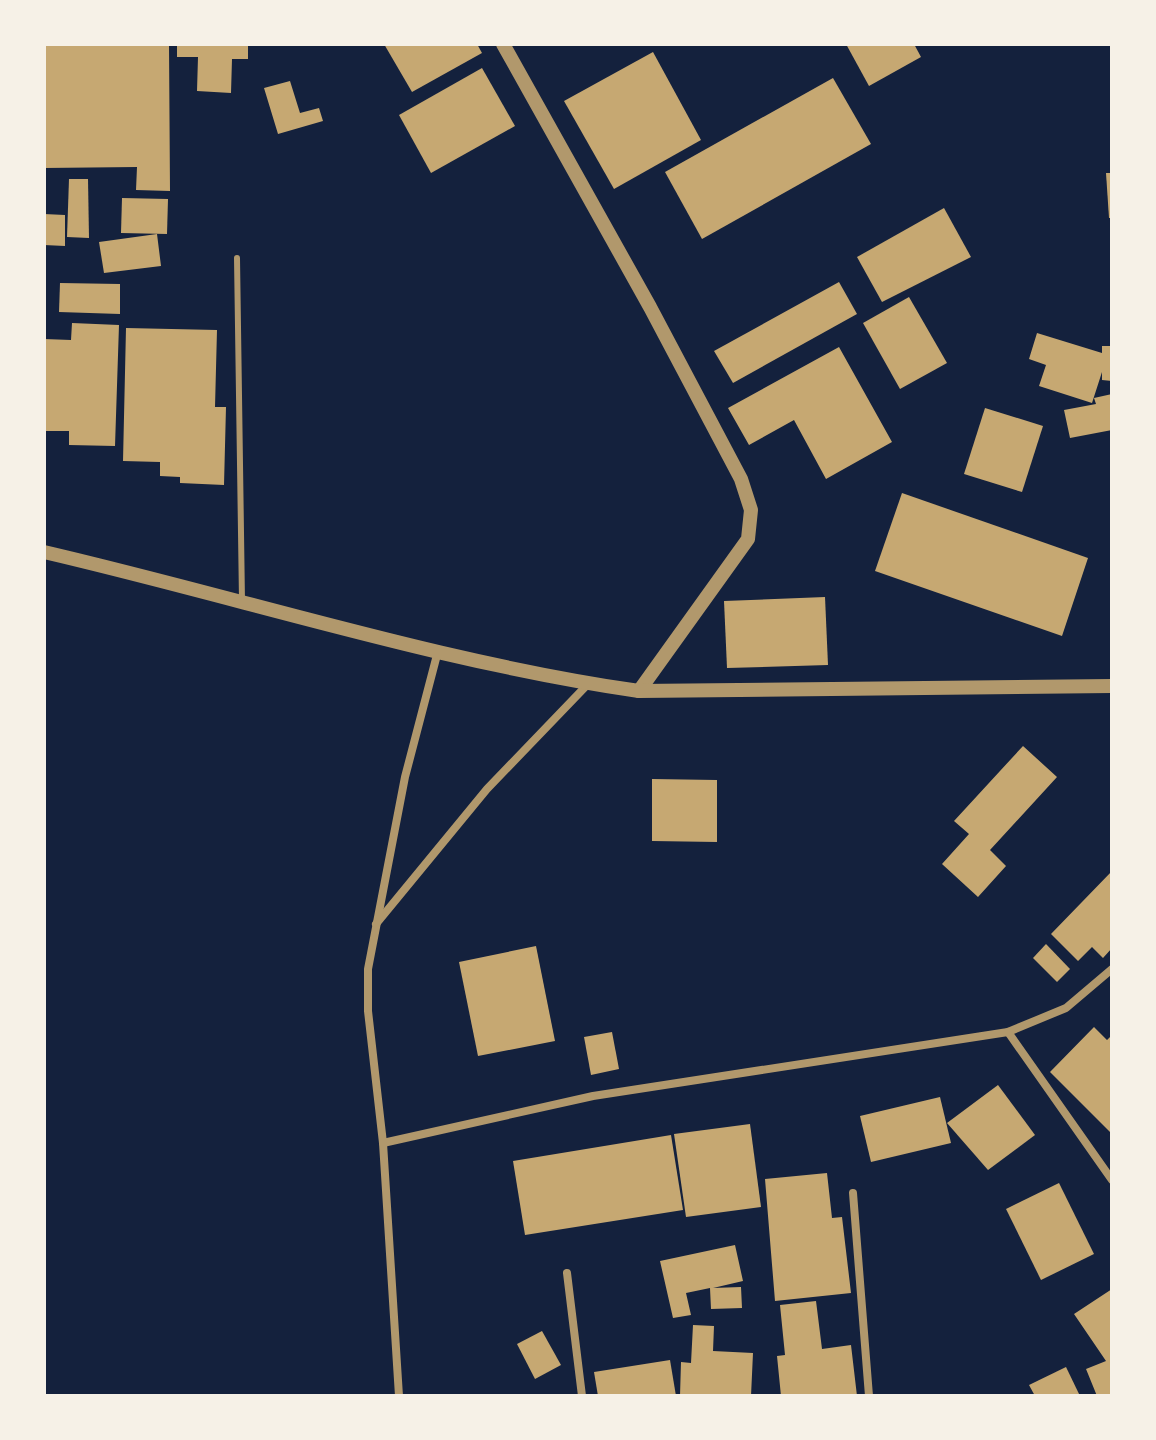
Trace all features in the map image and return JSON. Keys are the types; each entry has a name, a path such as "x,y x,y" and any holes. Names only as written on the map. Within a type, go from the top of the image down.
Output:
{"street":[{"path":"503,44 650,307 741,479 751,510 748,539 639,691"},
{"path":"44,552 438,651 588,684 639,691 1112,686"},
{"path":"399,1396 383,1143 368,1011 368,969 405,777 438,651"},
{"path":"376,925 487,789 588,684"},
{"path":"383,1143 593,1096 1008,1032 1066,1008 1112,969"},
{"path":"1008,1032 1112,1180"},
{"path":"853,1193 869,1396"},
{"path":"567,1273 582,1396"}],"lane":[{"path":"237,258 242,601"}],"building":[{"path":"44,44 169,44 170,191 136,190 137,167 44,168"},
{"path":"177,44 248,44 248,59 232,59 231,93 197,91 198,57 177,57"},
{"path":"384,44 477,44 482,53 412,92"},
{"path":"846,44 914,44 921,57 869,86"},
{"path":"653,52 701,140 614,189 564,101"},
{"path":"482,68 515,126 431,173 399,115"},
{"path":"833,78 871,144 702,239 665,172"},
{"path":"290,81 300,113 319,108 323,121 278,134 264,88"},
{"path":"1106,173 1112,173 1112,218 1109,218"},
{"path":"69,179 88,179 89,238 67,237"},
{"path":"122,198 168,199 167,234 121,233"},
{"path":"944,208 971,257 882,302 857,257"},
{"path":"44,214 65,215 65,246 44,245"},
{"path":"157,234 161,266 104,273 99,242"},
{"path":"839,282 857,314 733,383 714,351"},
{"path":"60,283 120,284 120,314 59,312"},
{"path":"909,297 947,363 900,389 863,323"},
{"path":"72,323 119,325 115,446 69,445 69,431 44,431 44,339 71,340"},
{"path":"126,328 217,330 215,407 226,407 224,485 180,483 180,477 160,476 160,462 123,461"},
{"path":"1037,333 1102,353 1102,346 1112,346 1112,381 1102,380 1102,372 1092,403 1039,386 1046,365 1029,359"},
{"path":"839,347 892,442 826,479 794,420 749,445 728,408"},
{"path":"1112,394 1112,430 1070,438 1064,410 1096,404 1094,398"},
{"path":"985,408 1043,426 1022,492 964,474"},
{"path":"902,493 1088,558 1062,636 875,571"},
{"path":"825,597 828,665 727,668 724,601"},
{"path":"1023,746 1057,777 990,850 1006,866 978,897 942,864 969,834 954,821"},
{"path":"652,779 717,780 717,842 652,841"},
{"path":"1112,871 1112,948 1103,958 1092,947 1078,961 1051,934"},
{"path":"1046,944 1070,969 1057,982 1033,958"},
{"path":"536,946 555,1041 478,1056 459,962"},
{"path":"1094,1027 1107,1040 1112,1035 1112,1134 1050,1072"},
{"path":"612,1032 619,1069 591,1075 584,1037"},
{"path":"998,1085 1035,1135 988,1170 947,1123"},
{"path":"940,1097 951,1143 871,1162 860,1116"},
{"path":"750,1124 761,1207 686,1217 674,1134"},
{"path":"671,1135 683,1210 525,1235 513,1161"},
{"path":"827,1173 832,1218 842,1217 851,1293 775,1301 765,1179"},
{"path":"1059,1183 1094,1254 1041,1280 1006,1209"},
{"path":"735,1245 743,1281 713,1288 741,1287 742,1308 711,1309 710,1288 686,1293 691,1315 673,1318 660,1261"},
{"path":"1112,1289 1112,1396 1097,1396 1086,1369 1106,1361 1074,1314"},
{"path":"816,1301 822,1349 851,1345 857,1396 781,1396 777,1356 785,1355 780,1305"},
{"path":"693,1325 714,1326 713,1351 753,1353 751,1396 680,1396 681,1362 691,1363"},
{"path":"542,1331 561,1365 535,1379 517,1344"},
{"path":"670,1360 676,1396 598,1396 594,1372"},
{"path":"1066,1367 1080,1396 1035,1396 1029,1385"}]}
